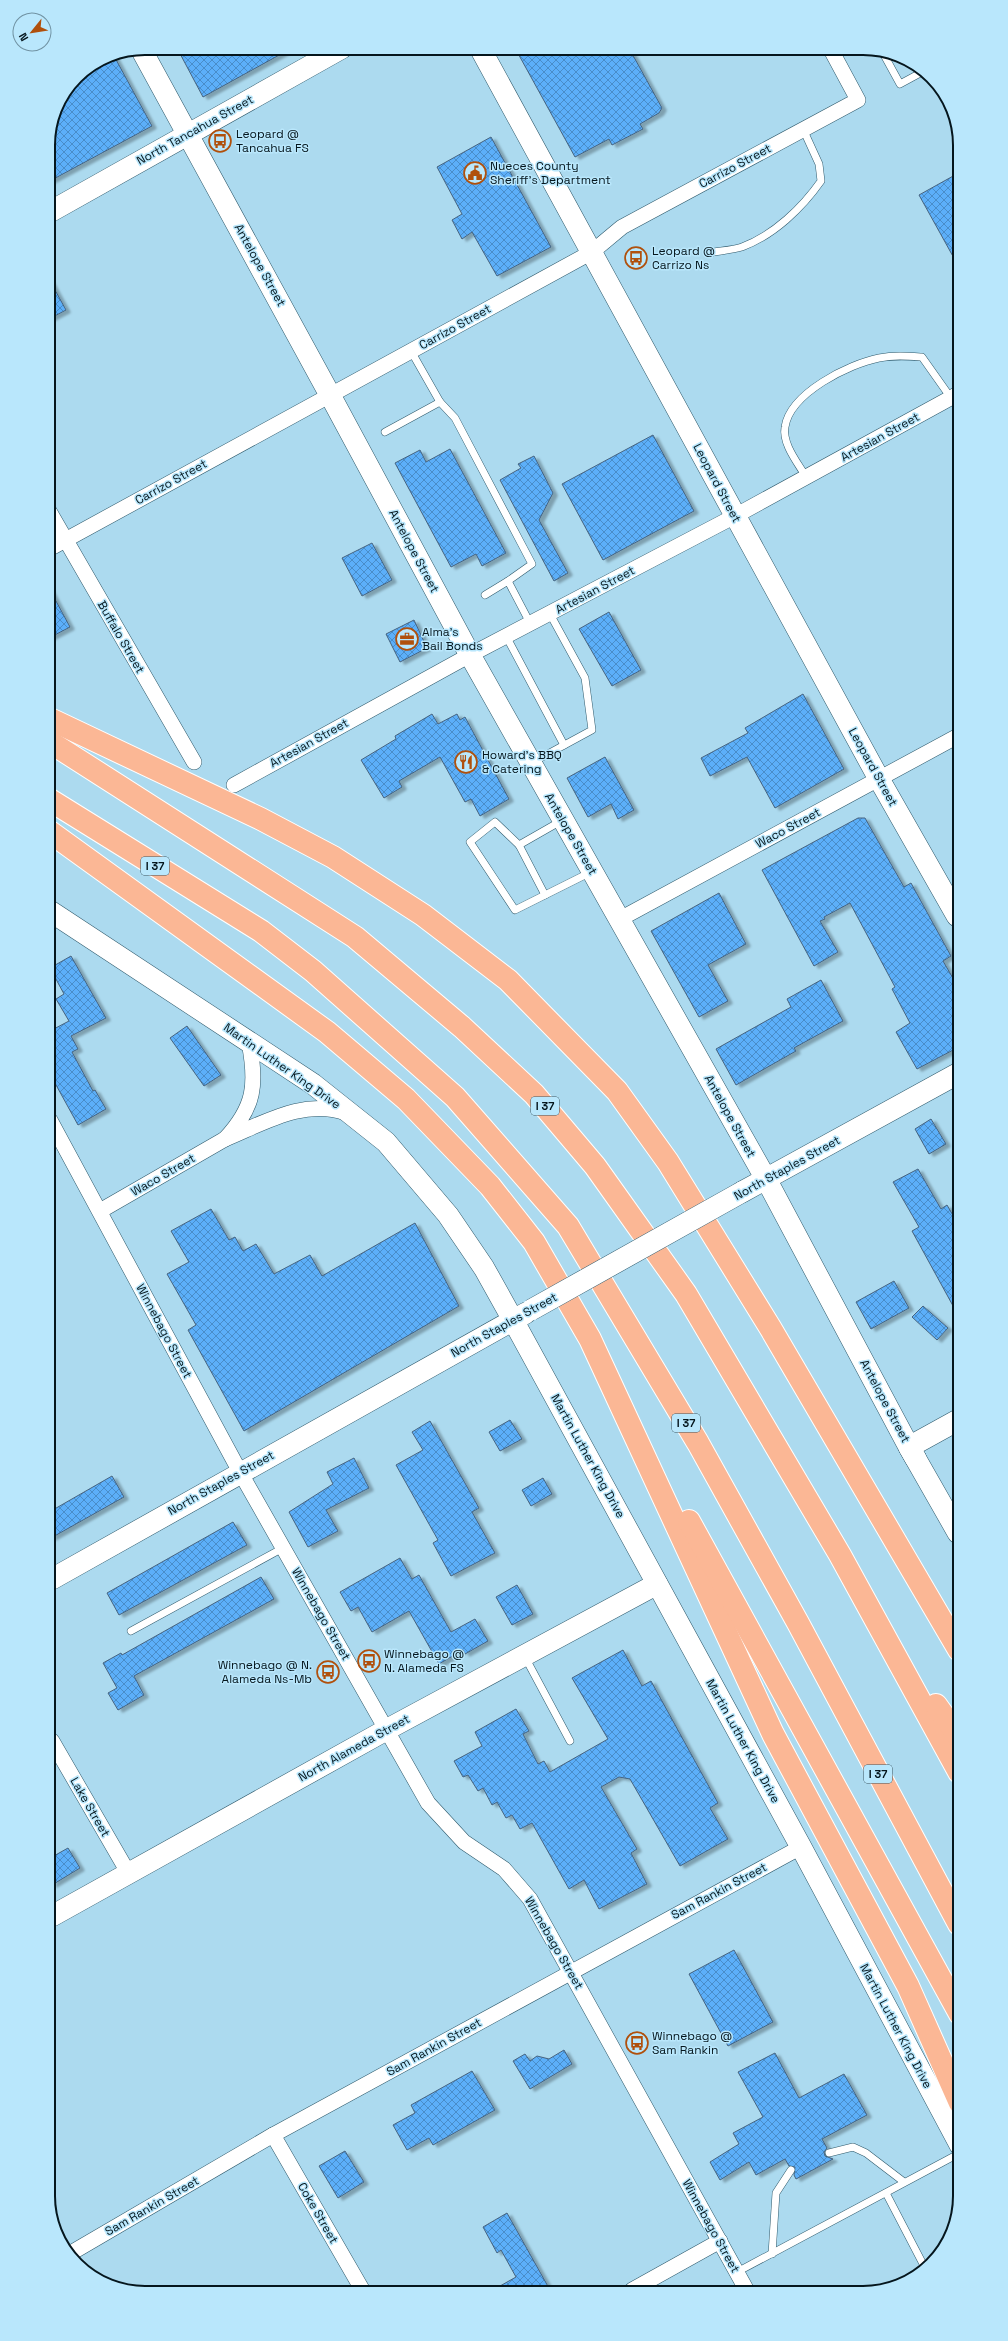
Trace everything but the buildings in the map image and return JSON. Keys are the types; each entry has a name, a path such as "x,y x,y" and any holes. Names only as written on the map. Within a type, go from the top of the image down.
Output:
{"highway":[{"path":"55,721 268,823 334,857 423,915 508,980 617,1090 668,1162 771,1330 953,1640"},
{"name":"I 37","path":"55,745 355,936 457,1022 534,1094 595,1166 686,1294 828,1534 953,1761"},
{"name":"I 37","path":"55,803 261,931 312,971 455,1097 568,1226 698,1443 798,1623 953,1913"},
{"path":"55,836 326,1032 406,1098 490,1186 534,1242 590,1339 953,2001"},
{"path":"590,1339 773,1734 908,1986 953,2087"},
{"path":"878,1624 953,1730"}],"main road":[{"name":"Antelope Street","path":"144,55 330,394 470,655 766,1179 953,1524"},
{"name":"North Tancahua Street","path":"55,208 329,55"},
{"name":"Leopard Street","path":"484,55 879,780 953,909"},
{"name":"Martin Luther King Drive","path":"55,914 313,1084 386,1142 448,1215 484,1268 513,1320 801,1847 953,2132"},
{"name":"North Staples Street","path":"55,1577 240,1472 953,1076"},
{"path":"953,1423 910,1447 953,1534"},
{"name":"North Alameda Street","path":"55,1914 386,1730 658,1584"}],"street":[{"name":"Carrizo Street","path":"55,546 592,252 622,227 858,100 834,55"},
{"name":"Artesian Street","path":"234,785 470,655 735,516 953,397"},
{"name":"Buffalo Street","path":"55,522 194,762"},
{"name":"Waco Street","path":"620,919 953,739"},
{"name":"Waco Street","path":"225,1139 243,1117 253,1089 255,1076 249,1042"},
{"name":"Waco Street","path":"100,1211 225,1139 296,1110 325,1108 354,1116"},
{"name":"Winnebago Street","path":"55,1130 240,1472 428,1803 464,1842 504,1869 530,1899 572,1971 744,2286"},
{"name":"Lake Street","path":"55,1746 129,1874"},
{"name":"Sam Rankin Street","path":"74,2251 273,2135 801,1847"},
{"name":"Coke Street","path":"273,2135 360,2286"},
{"path":"639,2286 720,2241"}],"lane":[{"path":"887,59 900,84 918,74"},
{"path":"709,253 742,246 777,227 806,202 821,181 819,164 803,130"},
{"path":"411,351 440,402 455,418 532,564 485,595"},
{"path":"806,477 786,441 785,428 790,414 806,394 838,373 878,358 900,355 922,357 953,397"},
{"path":"385,432 440,402"},
{"path":"508,581 530,623"},
{"path":"531,763 592,730 585,678 550,614"},
{"path":"506,636 564,745"},
{"path":"519,845 563,820"},
{"path":"544,895 519,845 495,822 470,842 515,910 592,871"},
{"path":"131,1631 283,1548"},
{"path":"524,1656 570,1741"},
{"path":"829,2153 853,2146 904,2182"},
{"path":"737,2272 953,2157"},
{"path":"772,2254 776,2193 791,2170"},
{"path":"886,2193 923,2263"}],"place":[{"name":"Leopard @ Tancahua FS","path":"220,141"},
{"name":"Nueces County Sheriff's Department","path":"475,173"},
{"name":"Leopard @ Carrizo Ns","path":"636,258"},
{"name":"Alma's Bail Bonds","path":"407,639"},
{"name":"Howard's BBQ & Catering","path":"466,762"},
{"name":"Winnebago @ N. Alameda FS","path":"369,1661"},
{"name":"Winnebago @ N. Alameda Ns-Mb","path":"328,1672"},
{"name":"Winnebago @ Sam Rankin","path":"637,2043"}]}
